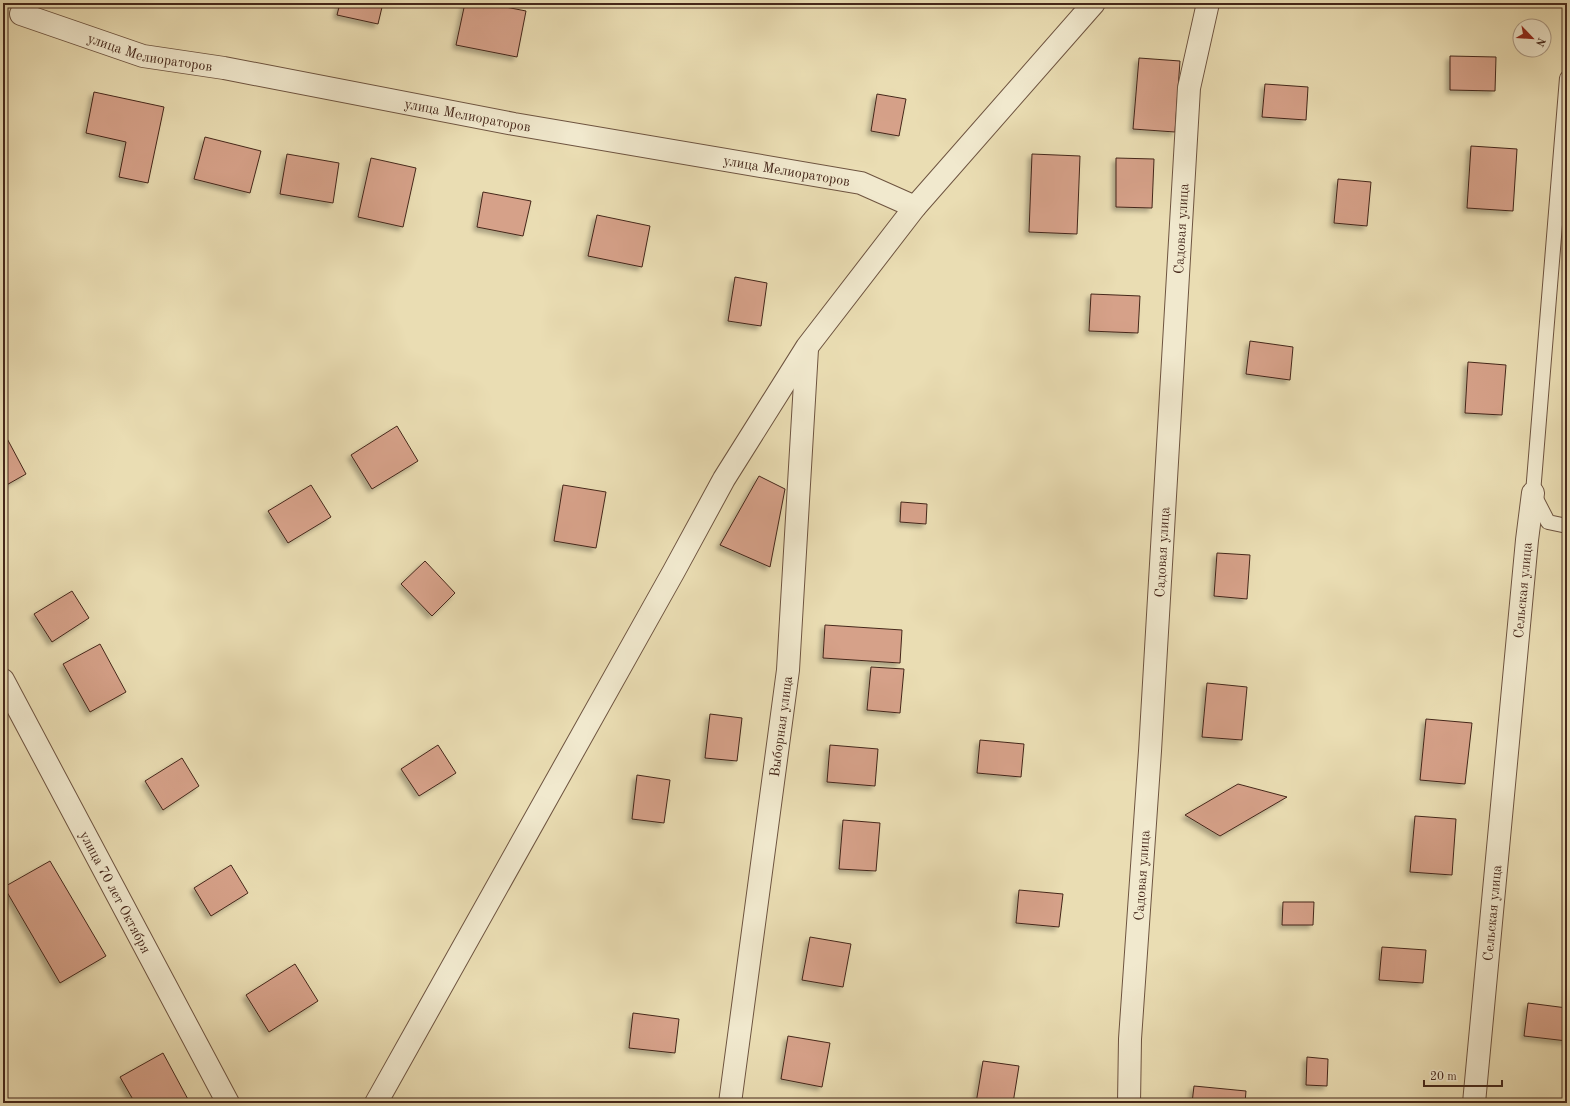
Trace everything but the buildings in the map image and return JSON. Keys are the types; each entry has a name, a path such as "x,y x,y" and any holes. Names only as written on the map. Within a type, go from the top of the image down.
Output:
{"street":[{"path":"376,1103 724,479 807,347 915,206 1094,3"},
{"name":"Садовая улица","path":"1129,1103 1130,1039 1151,735 1189,88 1208,3"},
{"name":"улица Мелиораторов","path":"21,14 143,56 224,68 514,124 861,183 915,206"},
{"name":"Выборная улица","path":"730,1103 788,670 807,347"},
{"name":"Сельская улица","path":"1474,1103 1527,540 1533,492"},
{"name":"улица 70 лет Октября","path":"3,680 228,1103"}],"lane":[{"name":"Сельская улица","path":"1533,492 1567,78"},
{"path":"1533,492 1548,522 1567,526"}]}
